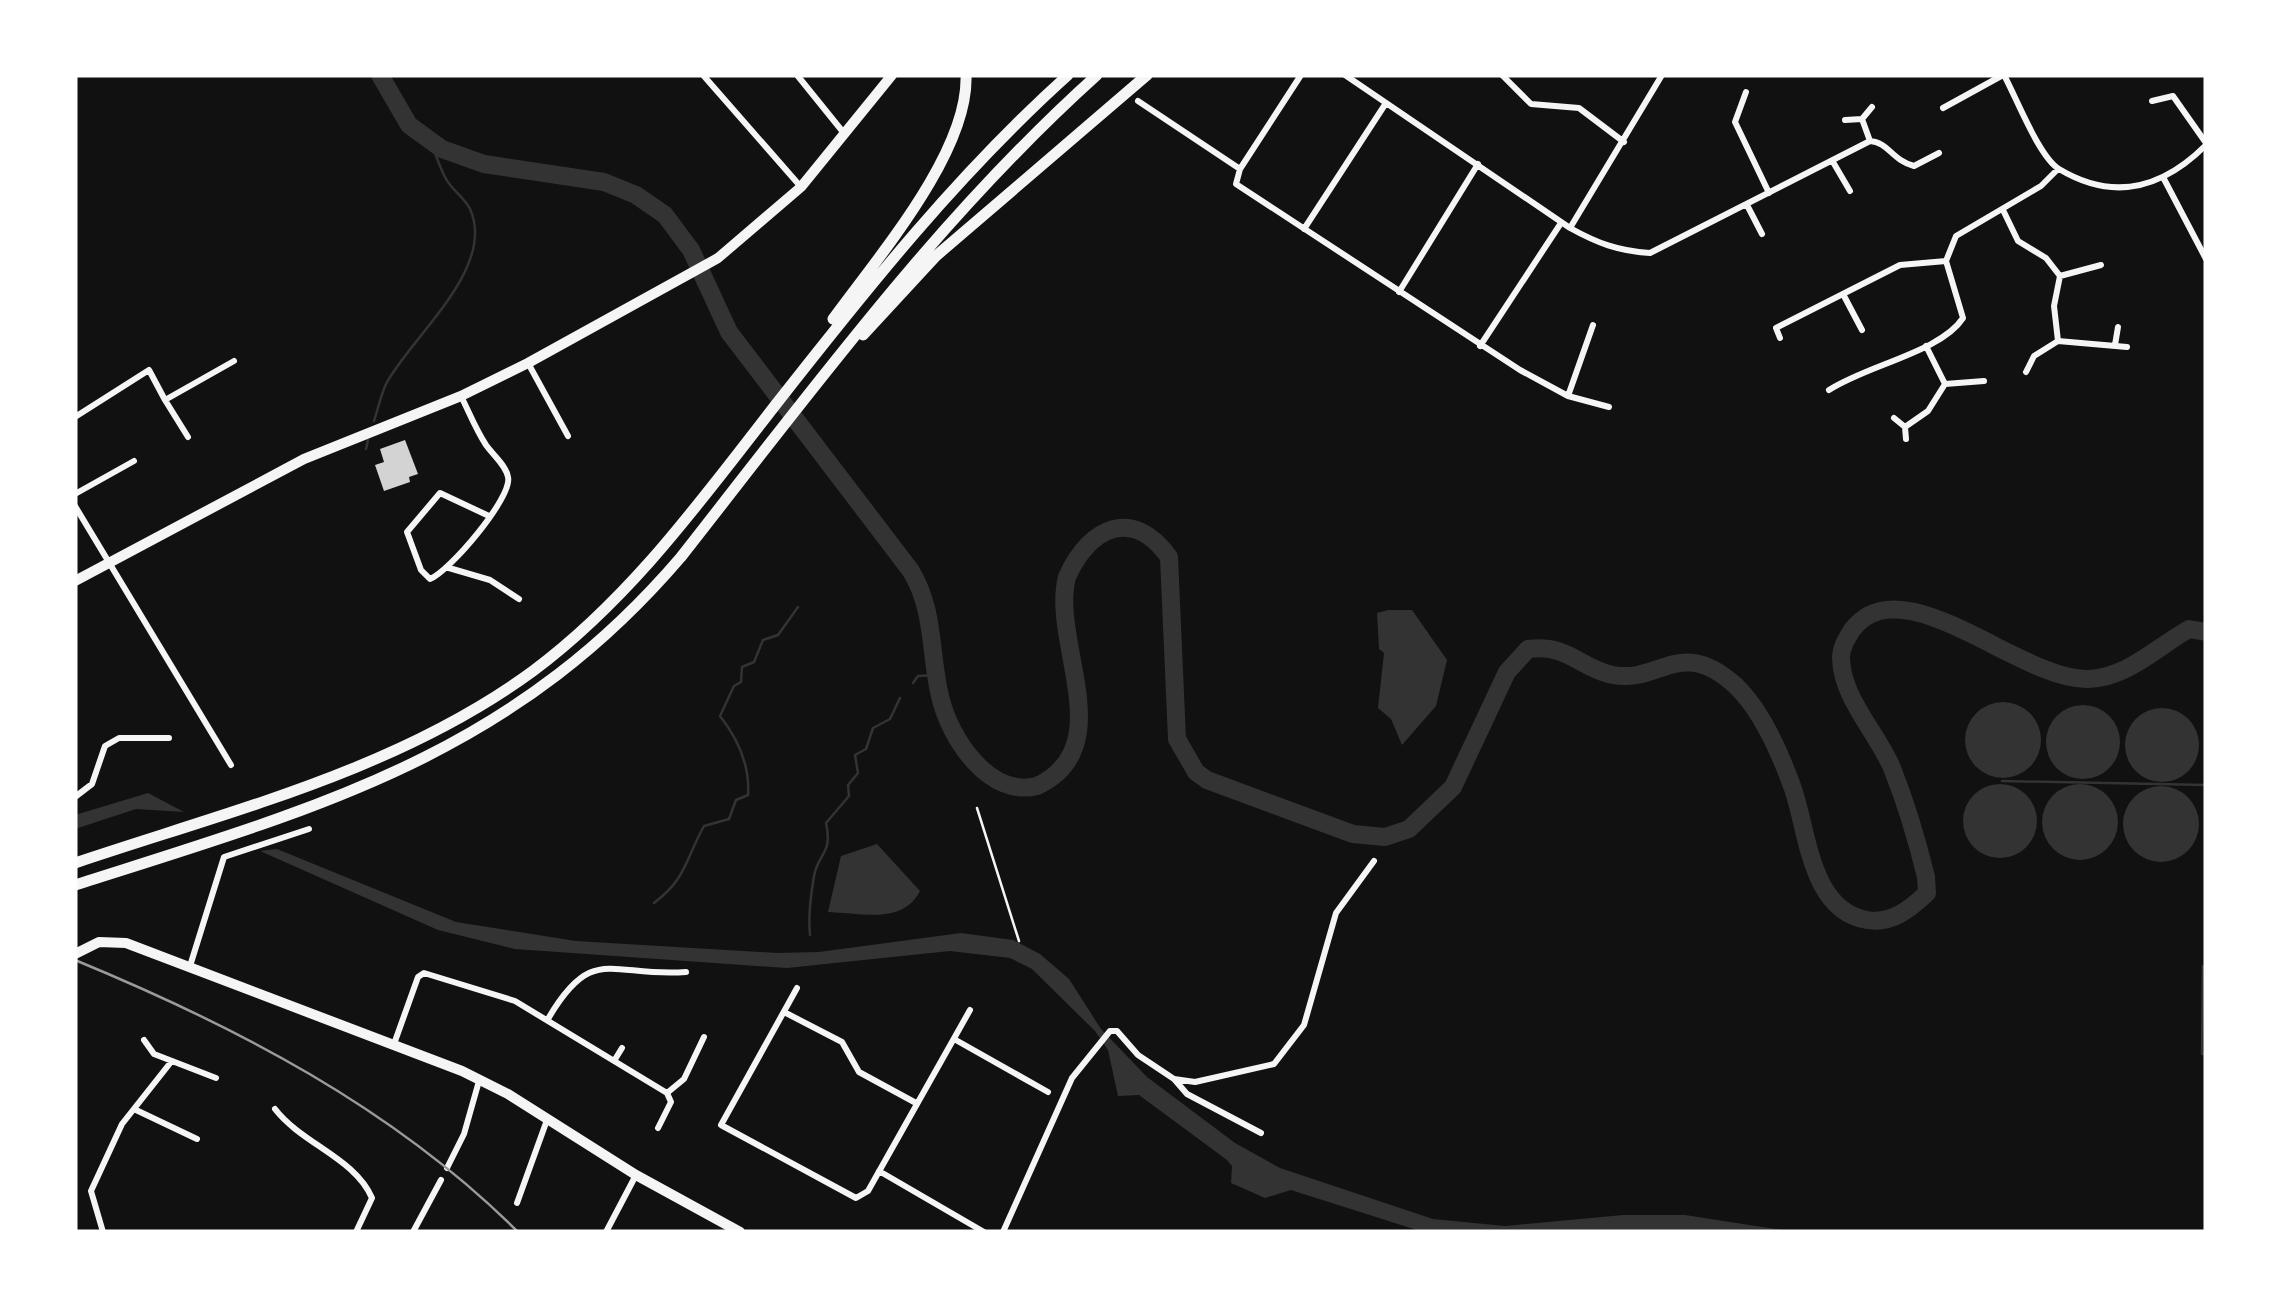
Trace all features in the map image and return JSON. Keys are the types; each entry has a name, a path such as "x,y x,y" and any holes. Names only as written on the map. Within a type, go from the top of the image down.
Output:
{"highway":[{"path":"75,863 370,763 494,698 580,633 628,588 714,485 859,291 948,149 967,96 966,75"},
{"path":"859,291 969,170 1068,75"},
{"path":"75,885 376,782 476,733 552,681 616,628 658,584 984,184 1097,75"},
{"path":"881,308 1147,75"}],"main road":[{"path":"75,581 304,460 461,396 528,363 718,258 801,187 892,75"},
{"path":"75,954 92,944 115,942 190,966 479,1080 739,1232"}],"street":[{"path":"703,75 801,187"},
{"path":"797,75 843,132"},
{"path":"1301,75 1240,169 1236,184 1480,346 1568,396 1608,407"},
{"path":"1344,75 1570,228 1602,246 1650,253 1870,141"},
{"path":"1502,75 1531,104 1578,108 1624,142"},
{"path":"1570,228 1662,75"},
{"path":"1943,108 2004,75 2058,168 2126,190 2164,179 2206,144 2173,96 2152,102"},
{"path":"1746,92 1735,122 1769,193"},
{"path":"1138,101 1240,169"},
{"path":"1304,229 1386,103"},
{"path":"1845,120 1862,119 1872,107"},
{"path":"1862,119 1870,141 1893,158 1914,166 1939,153"},
{"path":"1834,162 1850,190"},
{"path":"1399,292 1478,164"},
{"path":"1829,390 1858,371 1952,335 1963,318 1946,261 1956,236 2041,186 2058,168"},
{"path":"2164,179 2206,259"},
{"path":"1746,205 1762,234"},
{"path":"2003,210 2018,241 2046,258 2060,276 2054,306 2058,341"},
{"path":"1480,346 1561,222"},
{"path":"1764,329 1776,328 1900,265 1946,261"},
{"path":"2060,276 2101,264"},
{"path":"1844,294 1861,312 1862,330"},
{"path":"1568,396 1593,325"},
{"path":"1776,328 1780,338"},
{"path":"2115,345 2118,328"},
{"path":"2026,372 2034,356 2058,341 2127,346"},
{"path":"1926,346 1945,384"},
{"path":"2028,348 2034,356"},
{"path":"165,400 234,361"},
{"path":"528,363 568,436"},
{"path":"1973,380 1974,367"},
{"path":"75,417 149,370 188,437"},
{"path":"1945,384 1984,381"},
{"path":"1905,427 1928,412 1945,384"},
{"path":"461,396 485,444 508,473 509,488 489,516 449,568 430,580 421,570 407,532 440,493 489,516"},
{"path":"1894,418 1905,427 1906,439"},
{"path":"75,494 134,461"},
{"path":"75,506 231,766"},
{"path":"449,568 490,580 519,599"},
{"path":"75,797 92,784 105,746 119,738 169,738"},
{"path":"190,966 220,866 234,852 309,830"},
{"path":"1174,1080 1195,1082 1274,1064 1304,1025 1336,913 1374,860"},
{"path":"548,1020 568,985 594,968 686,972"},
{"path":"394,1046 418,976 424,973 500,995 667,1094 671,1102 658,1128"},
{"path":"667,974 667,986"},
{"path":"797,988 722,1125 856,1198 868,1191 970,1010"},
{"path":"784,1012 842,1042 859,1072 916,1103"},
{"path":"1003,1232 1072,1078 1096,1043 1110,1031 1117,1031 1138,1055 1187,1094 1261,1134"},
{"path":"667,1094 684,1079 704,1037"},
{"path":"954,1039 1048,1092"},
{"path":"144,1040 154,1054 216,1078"},
{"path":"614,1061 622,1048"},
{"path":"103,1232 92,1191 122,1124 171,1062"},
{"path":"447,1168 464,1134 479,1080"},
{"path":"136,1110 197,1139"},
{"path":"276,1110 286,1122 365,1180 372,1198 356,1232"},
{"path":"517,1203 548,1119"},
{"path":"879,1171 984,1232"},
{"path":"606,1232 636,1175"},
{"path":"413,1232 441,1180"}],"path":[{"path":"977,808 1019,941"}],"shaded area":[{"path":"1412,610 1447,660 1436,706 1402,745 1391,719 1378,708 1384,653 1379,649 1377,613"},
{"path":"2003,702 2030,713 2041,740 2030,767 2003,778 1976,767 1965,740 1976,713"},
{"path":"2083,705 2097,707 2109,716 2118,728 2118,756 2109,768 2097,777 2083,779 2069,777 2057,768 2048,756 2046,742 2048,728 2057,716 2069,707"},
{"path":"2162,708 2188,719 2199,745 2188,771 2162,782 2136,771 2125,745 2136,719"},
{"path":"2000,784 2026,795 2037,821 2026,847 2000,858 1974,847 1963,821 1974,795"},
{"path":"2080,784 2107,795 2118,822 2107,849 2080,860 2053,849 2042,822 2053,795"},
{"path":"2161,786 2188,797 2199,824 2188,851 2161,862 2134,851 2123,824 2134,797"},
{"path":"148,793 184,812 136,809 75,829 75,815"},
{"path":"877,844 920,891 912,902 892,913 828,912 841,856"},
{"path":"277,849 456,922 576,941 777,953 819,952 961,933 1013,940 1040,954 1069,979 1101,1029 1147,1077 1235,1143 1280,1168 1433,1219 1505,1226 1623,1215 1685,1215 1794,1232 1423,1232 1291,1190 1265,1198 1231,1183 1232,1166 1227,1160 1139,1095 1118,1096 1108,1050 1095,1031 1032,969 1010,958 950,951 787,968 515,949 438,930 260,851"}],"building":[{"path":"405,440 418,474 409,477 410,482 384,491 375,465 384,462 380,449"}],"waterway":[{"path":"380,75 409,125 442,149 484,164 604,182 636,195 665,215 691,250 729,332 911,571 925,603 946,716 975,762 1004,783 1037,786 1062,768 1075,746 1079,720 1064,603 1067,577 1077,559 1100,535 1127,528 1155,541 1169,557 1177,739 1196,772 1207,780 1353,834 1385,837 1409,829 1453,787 1507,672 1528,649 1564,653 1613,675 1629,676 1685,662 1700,664 1736,686 1762,720 1792,786 1814,865 1833,901 1848,913 1867,920 1885,920 1907,910 1927,893 1926,877 1892,768 1847,687 1841,658 1852,630 1874,613 1900,610 1931,617 2060,675 2088,679 2129,667 2189,629 2206,632"},
{"path":"374,421 386,384 447,301 472,255 475,232 470,209 446,179 431,143"},
{"path":"366,449 368,440"},
{"path":"654,903 679,877 704,826 729,819 736,800 748,795 742,753 720,716 734,686 741,682 742,667 754,662 763,640 778,635 798,607"},
{"path":"913,683 918,676 937,675"},
{"path":"810,935 816,868 828,841 826,823 849,796 848,785 858,773 855,755 866,749 873,728 890,719 900,698"},
{"path":"2002,781 2206,785"},
{"path":"2203,966 2202,1054 2206,1054"}],"railway":[{"path":"75,960 194,1013 310,1074 419,1146 518,1232"}]}
